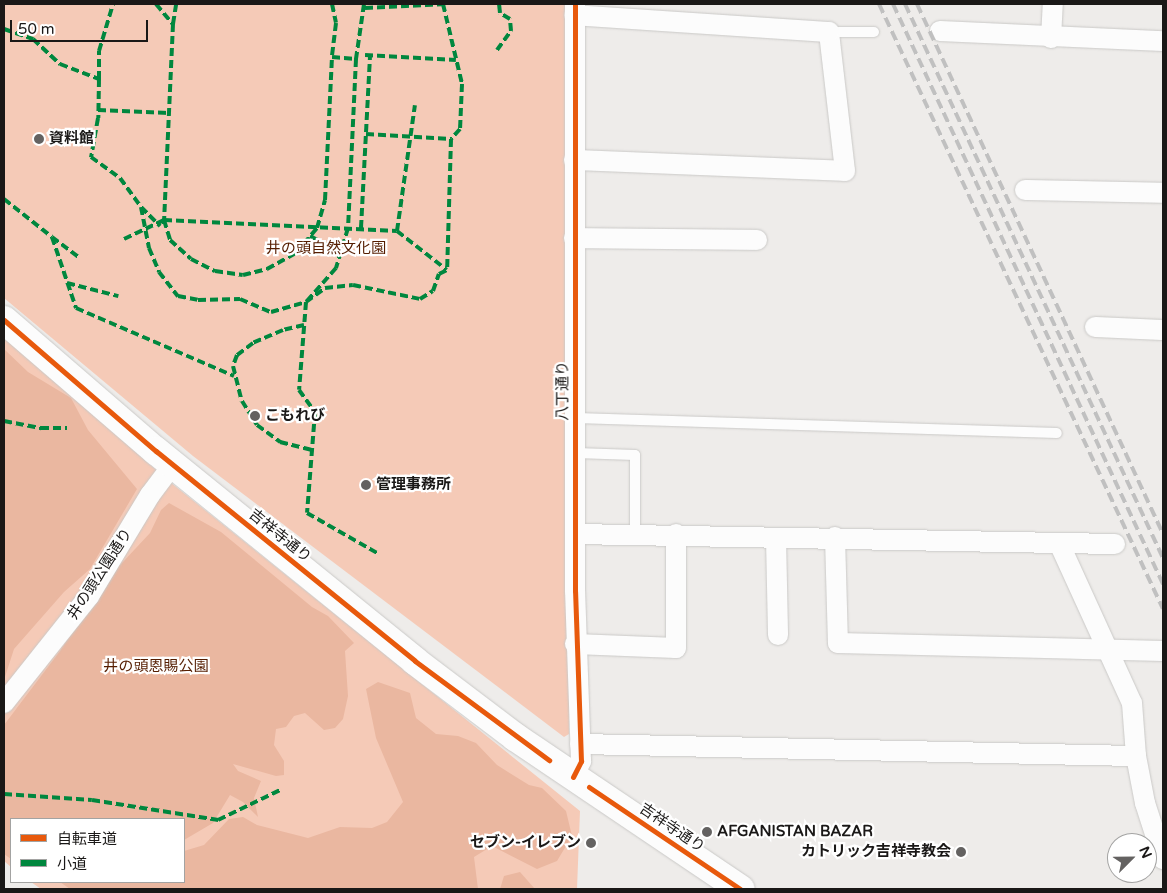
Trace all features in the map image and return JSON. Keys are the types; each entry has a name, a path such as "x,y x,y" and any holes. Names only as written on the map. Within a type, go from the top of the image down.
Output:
{"main road":[{"name":"吉祥寺通り","path":"4,320 173,464 415,662 573,776 740,889"}],"street":[{"path":"1050,38 1053,4"},
{"path":"574,160 845,171 829,32 575,9"},
{"name":"八丁通り","path":"573,776 581,761 575,644 575,9"},
{"path":"940,31 1050,38 1163,41"},
{"path":"1025,190 1163,193"},
{"path":"574,238 757,240"},
{"path":"1095,327 1163,330"},
{"name":"井の頭公園通り","path":"4,703 89,596 150,495 173,464"},
{"path":"575,534 635,533 776,538 835,537 1115,544"},
{"path":"575,644 676,648 676,534"},
{"path":"835,537 838,642 1163,651"},
{"path":"776,538 778,635"},
{"path":"1059,543 1132,703 1136,756 1145,802 1163,859"},
{"path":"580,744 1136,756"}],"lane":[{"path":"829,32 874,32"},
{"path":"576,418 1056,433"},
{"path":"576,453 635,455 635,533"}],"green space":[{"name":"井の頭自然文化園","path":"4,4 572,4 569,734 564,737 193,456 4,298"},
{"name":"井の頭恩賜公園","path":"4,337 170,482 580,811 577,889 41,889 32,883 185,883 185,818 10,818 10,866 4,861"},
{"path":"4,349 28,372 71,398 88,430 137,489 90,569 64,592 14,649 4,680"},
{"path":"169,503 221,532 312,607 328,616 354,643 345,651 348,696 343,719 335,728 324,730 305,713 294,716 286,727 276,729 274,745 284,761 284,775 276,776 233,764 238,771 261,781 254,798 258,817 243,802 230,795 213,823 185,839 185,818 10,818 10,858 4,854 4,725 60,651 107,579 150,533 161,510"},
{"path":"378,682 410,693 416,718 436,734 458,736 476,743 497,765 529,785 542,788 566,811 572,836 557,861 537,869 492,846 474,857 478,889 70,889 61,883 185,883 185,851 204,845 229,819 243,817 257,825 308,838 340,827 372,828 387,822 403,802 376,738 366,689"},
{"path":"520,872 535,889 500,889 504,876"}],"railway":[{"path":"879,4 1163,609"},
{"path":"893,4 1163,584"},
{"path":"905,4 1163,558"},
{"path":"917,4 1163,534"}],"marked path":[{"path":"99,79 99,51 113,4"},
{"path":"156,4 173,24 164,225"},
{"path":"173,24 176,4"},
{"path":"332,4 336,23 332,57"},
{"path":"364,4 356,59 348,228 336,268 306,302 299,390 315,412 307,513 377,553"},
{"path":"443,4 462,84 460,129 451,139 447,270"},
{"path":"365,8 447,4"},
{"path":"497,50 511,31 510,19 500,13 499,4"},
{"path":"4,29 33,39 60,64 99,79 98,118 91,157 120,178 141,207 160,226"},
{"path":"365,55 456,60"},
{"path":"361,228 370,56"},
{"path":"164,220 170,240 191,259 215,271 243,275 267,269 296,253 317,228 325,200 332,57 356,59"},
{"path":"397,231 415,105"},
{"path":"98,110 169,113"},
{"path":"366,134 451,139"},
{"path":"4,199 52,237 76,308 234,376"},
{"path":"141,207 149,248 159,272 178,296 198,300 240,299 271,312 306,302 325,288 353,285 420,299 433,291 439,274 447,270"},
{"path":"124,239 164,220 397,231 447,270"},
{"path":"310,236 340,252"},
{"path":"52,237 80,258"},
{"path":"67,283 118,296"},
{"path":"304,325 283,330 253,343 237,355 233,366 242,401 257,425 280,442 311,450"},
{"path":"4,421 41,428 67,428"},
{"path":"4,794 92,800 218,820 282,789"}],"cycle path":[{"path":"573,777 581,761 575,591 575,4"},
{"path":"4,320 156,451 415,661 549,760"},
{"path":"589,787 740,889"}],"place":[{"name":"資料館","path":"39,139"},
{"name":"こもれび","path":"255,416"},
{"name":"管理事務所","path":"366,485"},
{"name":"AFGANISTAN BAZAR","path":"707,832"},
{"name":"セブン-イレブン","path":"591,843"},
{"name":"カトリック吉祥寺教会","path":"961,852"}]}
